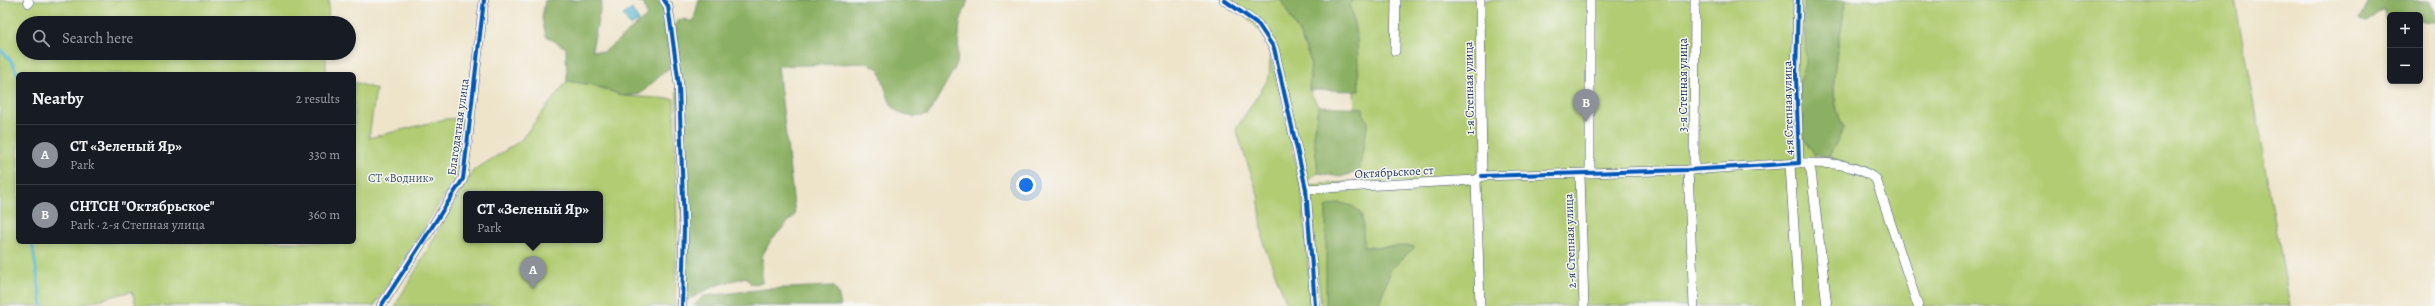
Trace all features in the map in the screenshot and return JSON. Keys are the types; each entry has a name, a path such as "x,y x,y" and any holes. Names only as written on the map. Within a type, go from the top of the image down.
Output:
{"street":[{"name":"Благодатная улица","path":"381,306 463,179 484,0"},
{"path":"1224,0 1258,24 1274,48 1306,189 1314,306"},
{"path":"1395,51 1396,0"},
{"name":"1-я Степная улица","path":"1480,0 1480,306"},
{"path":"1590,0 1590,174"},
{"name":"3-я Степная улица","path":"1694,306 1691,170 1695,0"},
{"name":"4-я Степная улица","path":"1798,0 1796,76 1799,306"},
{"path":"666,3 679,84 684,228 682,306"},
{"path":"1798,163 1811,171 1827,306"},
{"name":"Октябрьское ст","path":"1306,189 1479,178 1691,170 1798,163 1838,163 1867,173 1876,179 1918,306"},
{"name":"2-я Степная улица","path":"1580,174 1584,306"}],"green space":[{"name":"СТ «Водник»","path":"0,0 329,0 328,16 16,16 16,60 326,60 326,72 16,72 16,244 356,244 356,83 376,89 369,138 445,119 464,118 457,176 374,306 136,306 132,291 75,306 0,306"},
{"path":"545,0 602,0 592,50 604,52 647,16 644,4 633,0 657,0 664,6 670,67 640,94 624,96 593,85 567,81 566,48 546,36 542,18"},
{"path":"699,0 968,0 960,22 957,64 928,115 905,115 898,112 889,99 879,69 867,63 778,66 795,215 771,240 762,256 762,283 751,284 746,277 714,286 686,301 674,32 677,21 684,19 693,22"},
{"path":"1229,0 1281,0 1301,37 1311,62 1309,90 1318,106 1314,137 1318,173 1307,180 1276,47"},
{"path":"1281,0 1356,0 1350,3 1357,39 1359,91 1309,90 1311,62 1301,37"},
{"path":"1349,0 1817,0 1815,157 1830,157 1846,163 1829,156 1844,128 1834,96 1834,80 1845,0 2235,0 2290,306 1321,306 1309,185 1359,181"},
{"path":"1805,0 1845,0 1834,80 1834,96 1844,128 1829,156 1814,154 1804,138 1799,85 1806,63"},
{"path":"2368,0 2429,1 2435,10 2435,22 2423,21 2423,12 2387,12 2387,23 2384,10 2366,22 2359,20"},
{"path":"1270,55 1302,190 1311,306 1288,306 1264,245 1258,195 1236,129 1269,78"},
{"path":"567,81 593,85 624,96 674,99 677,231 675,306 395,306 473,171 520,141"},
{"path":"1318,106 1363,108 1364,117 1368,122 1359,172 1340,177 1318,173 1314,137"},
{"path":"1339,203 1355,208 1362,217 1364,247 1413,246 1414,248 1391,269 1378,306 1326,306 1326,207"},
{"path":"833,286 838,293 841,306 693,306 704,296 766,289"}],"water":[{"path":"632,9 639,21 630,26 623,15"}],"waterway":[{"path":"0,49 13,63 16,72"},
{"path":"32,244 42,306"}],"cycle path":[{"path":"381,306 463,179 484,0"},
{"path":"664,0 668,6 679,85 684,228 682,306"},
{"path":"1224,0 1258,24 1274,48 1306,189 1315,306"},
{"path":"1482,176 1688,170 1799,163 1796,76 1798,0"}],"place":[{"name":"СНТСН \"Октябрьское\"","path":"1586,122"},
{"name":"СТ «Зеленый Яр»","path":"533,289"}]}
